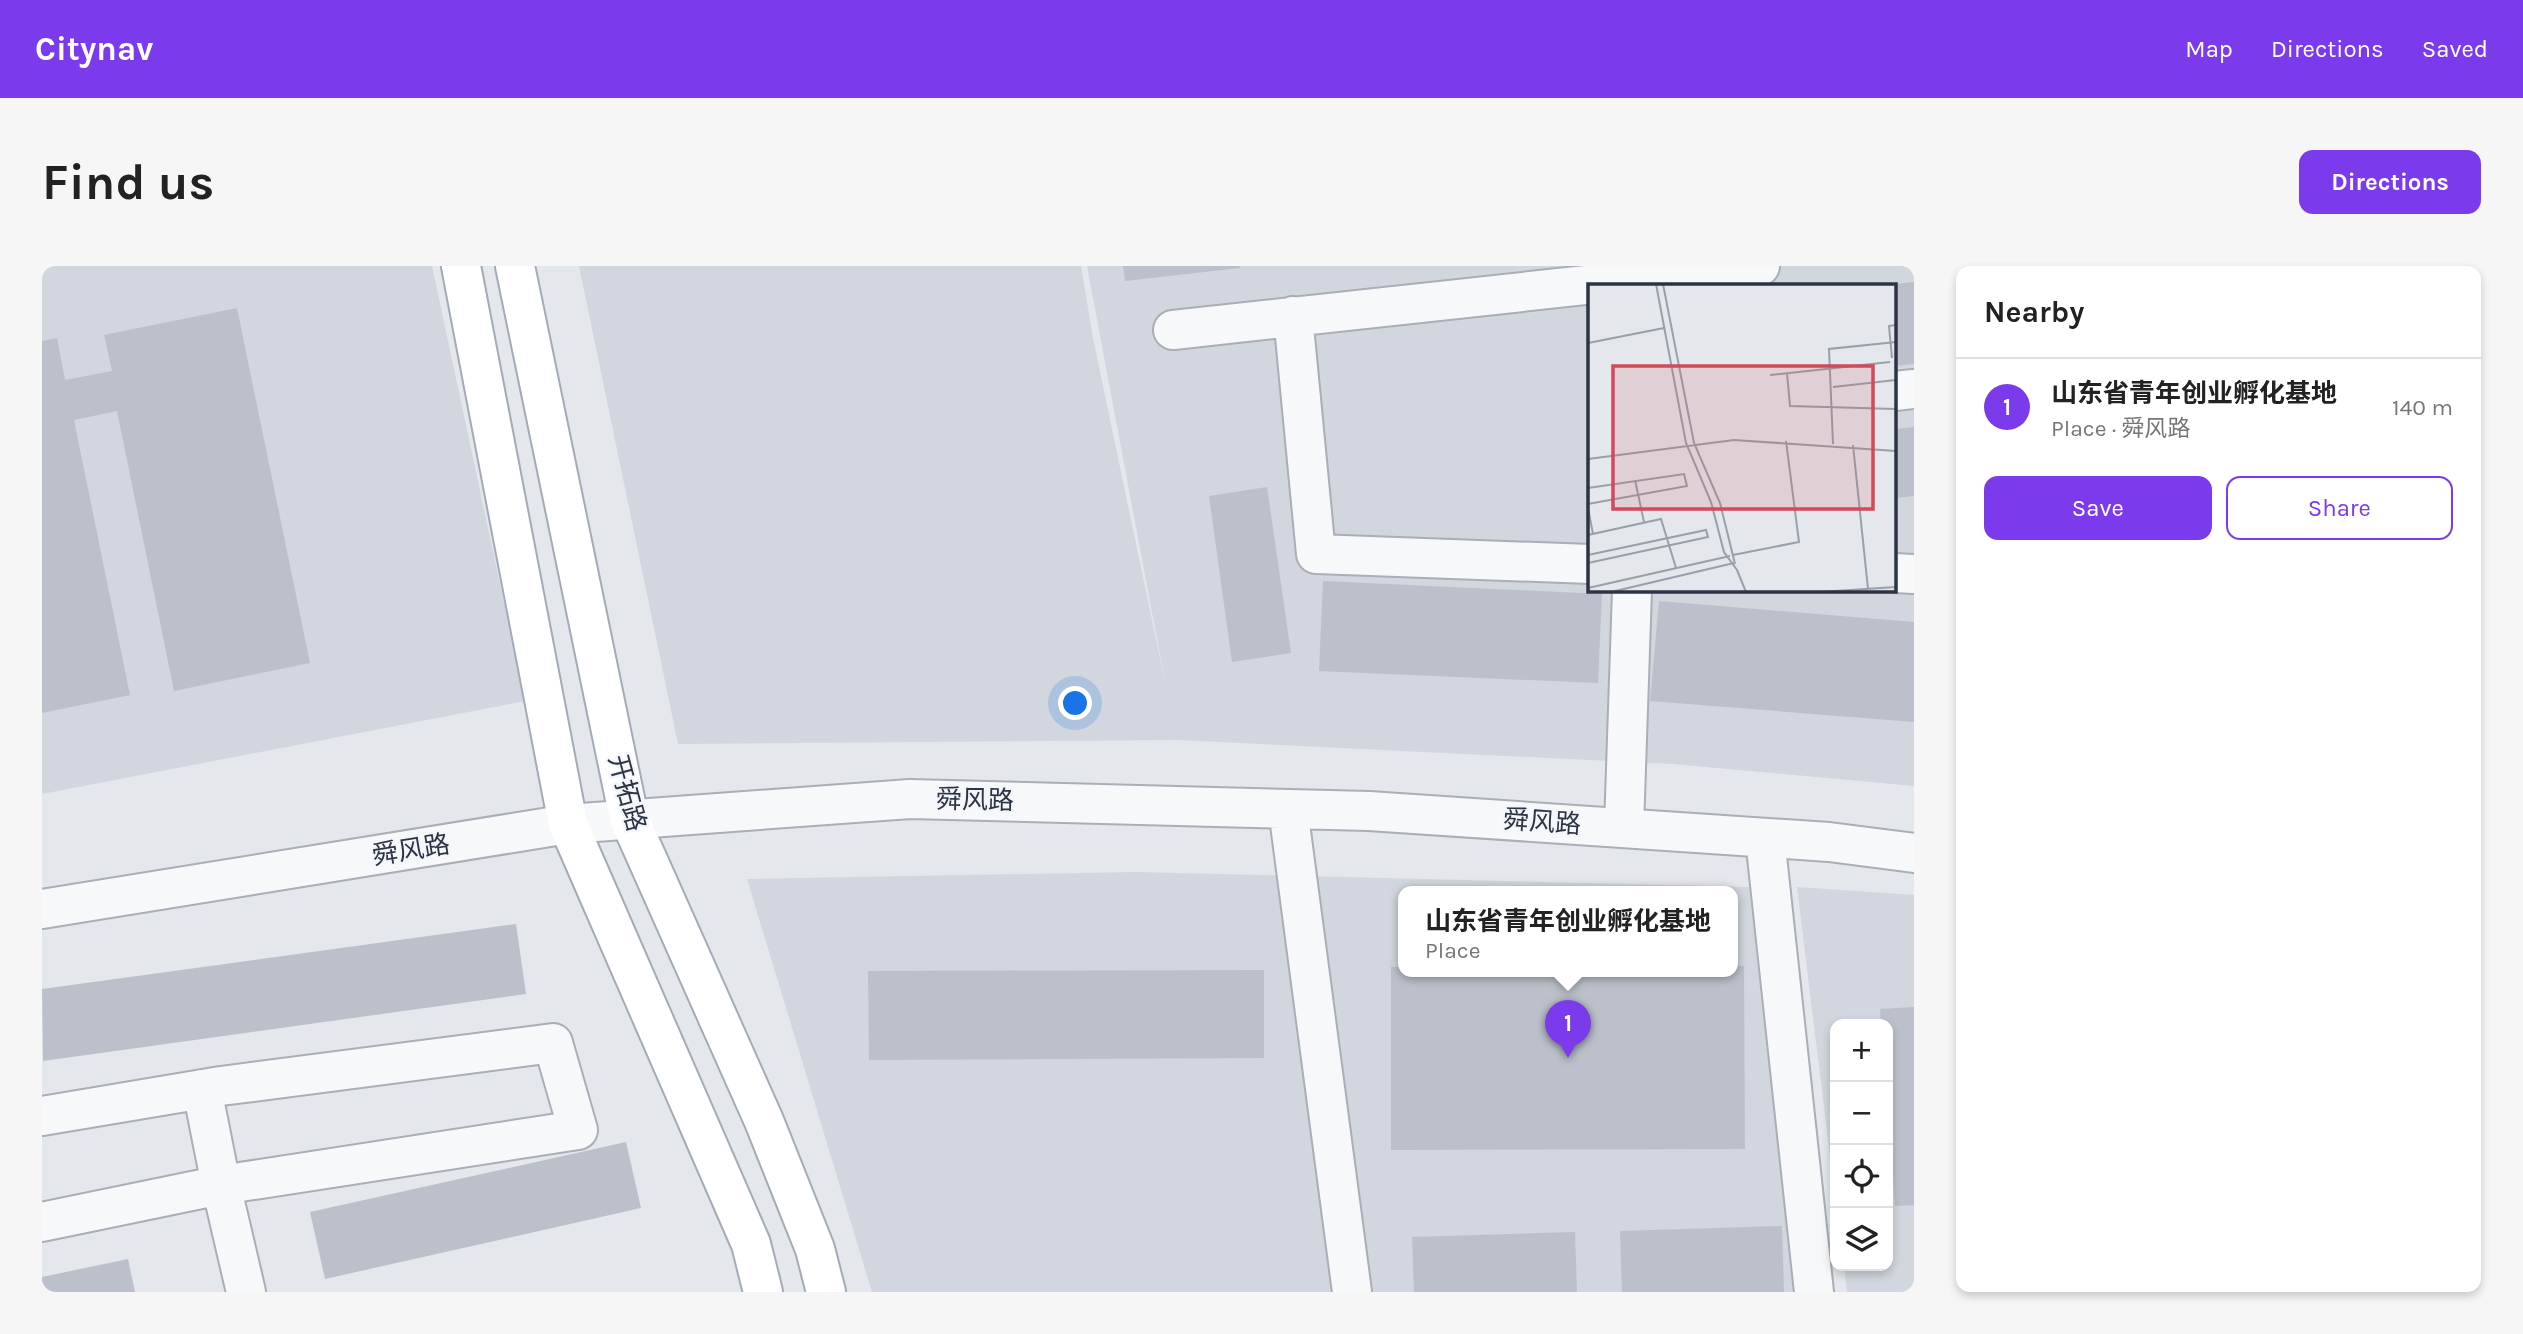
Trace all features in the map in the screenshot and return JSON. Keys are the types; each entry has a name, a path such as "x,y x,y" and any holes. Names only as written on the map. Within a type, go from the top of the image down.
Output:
{"main road":[{"path":"461,266 568,824 751,1244 763,1292"},
{"name":"开拓路","path":"516,266 629,818 764,1121 815,1249 826,1292"}],"street":[{"path":"1173,330 1613,278 1760,266"},
{"path":"1293,316 1316,554 1588,564"},
{"path":"1896,391 1914,389"},
{"path":"1896,573 1914,574"},
{"path":"1624,828 1632,592"},
{"name":"舜风路","path":"42,909 568,824 910,799 1369,811 1829,842 1914,853"},
{"path":"1288,809 1352,1292"},
{"path":"1765,838 1814,1292"},
{"path":"42,1116 202,1088 553,1043 578,1130 221,1185 42,1222"},
{"path":"202,1088 246,1292"}],"shaded area":[{"path":"42,266 432,266 525,701 42,794"},
{"path":"579,266 1081,266 1093,338 1166,687 1087,266 1914,266 1914,786 1673,764 1177,740 678,744"},
{"path":"1135,872 1708,886 1398,886 1398,977 1738,977 1738,887 1749,887 1794,1292 872,1292 747,879"},
{"path":"1797,887 1914,895 1914,1292 1847,1292 1845,1271 1893,1271 1893,1019 1830,1019 1830,1156"}],"building":[{"path":"1123,266 1240,266 1240,268 1125,281"},
{"path":"1914,282 1914,364 1896,366 1895,284"},
{"path":"237,308 310,663 174,691 117,411 74,420 130,695 42,713 42,341 57,338 65,380 112,371 104,335"},
{"path":"1914,427 1914,496 1896,498 1896,429"},
{"path":"1267,487 1291,653 1232,662 1209,496"},
{"path":"1323,581 1602,594 1598,683 1319,671"},
{"path":"1659,601 1914,622 1914,722 1650,701"},
{"path":"516,924 526,994 43,1061 42,989"},
{"path":"1738,966 1744,966 1745,1149 1391,1150 1391,967 1398,967 1398,977 1738,977"},
{"path":"1264,970 1264,1058 869,1060 868,971"},
{"path":"1914,1007 1914,1205 1895,1206 1893,1019 1881,1019 1880,1009"},
{"path":"626,1142 641,1208 325,1279 310,1212"},
{"path":"1782,1226 1784,1292 1622,1292 1620,1231"},
{"path":"1575,1232 1577,1292 1414,1292 1412,1237"},
{"path":"128,1259 135,1292 42,1292 42,1277"}],"place":[{"name":"山东省青年创业孵化基地","path":"1568,1058"}]}
